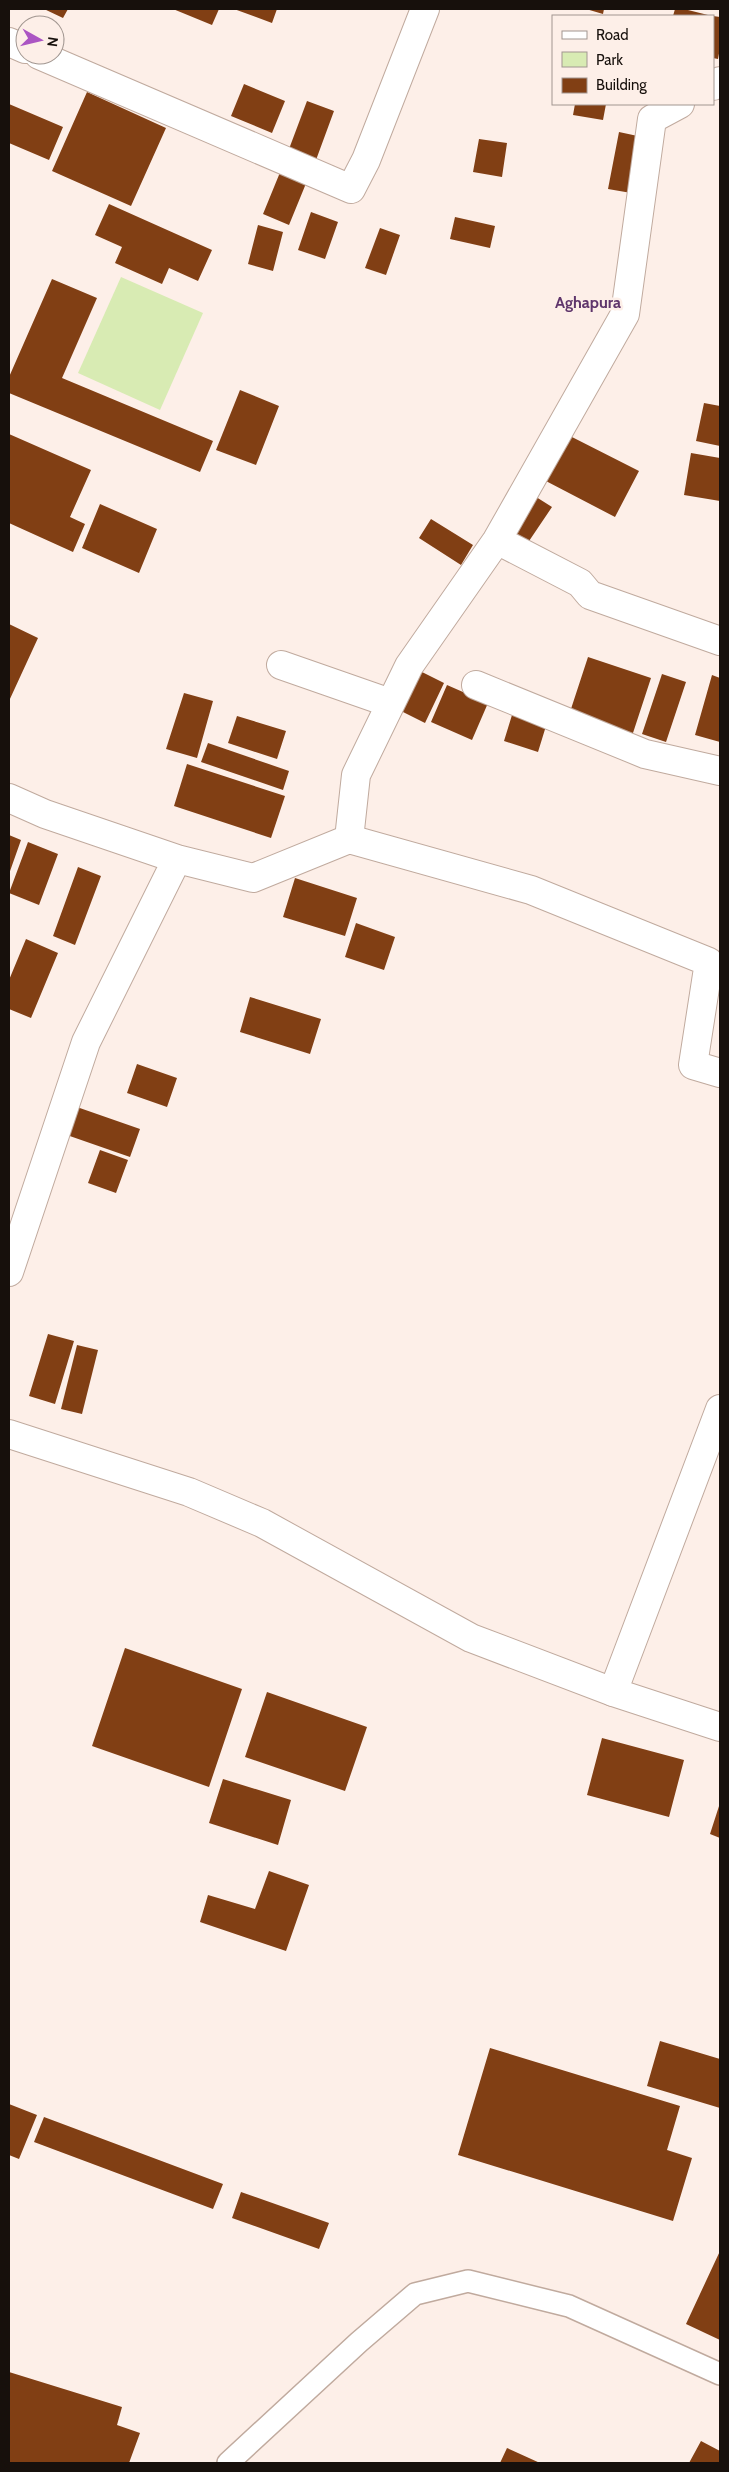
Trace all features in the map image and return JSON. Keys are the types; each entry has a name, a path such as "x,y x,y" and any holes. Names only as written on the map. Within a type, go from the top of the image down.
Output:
{"street":[{"path":"62,65 351,189 366,160 426,9"},
{"path":"349,839 356,775 409,666 497,540 625,314 652,119 678,105"},
{"path":"497,540 580,583 590,595 720,641"},
{"path":"281,665 390,703"},
{"path":"476,684 646,754 720,771"},
{"path":"9,798 45,814 177,858 253,878 349,839 531,890 715,964 693,1065 720,1073"},
{"path":"9,1272 86,1042 177,858"},
{"path":"613,1692 720,1409"},
{"path":"9,1434 189,1492 262,1523 471,1638 613,1692 720,1728"}],"lane":[{"path":"228,2463 359,2342 415,2294 468,2281 569,2306 720,2374"}],"green space":[{"path":"121,277 203,313 160,410 78,373"}],"building":[{"path":"44,9 68,9 65,15 57,15"},
{"path":"173,9 219,9 212,25"},
{"path":"234,9 277,9 272,23"},
{"path":"586,9 604,9 603,14"},
{"path":"675,9 684,9 708,15 673,15"},
{"path":"714,16 720,17 718,59 714,58"},
{"path":"244,84 285,101 272,133 231,116"},
{"path":"87,92 166,128 131,206 52,171"},
{"path":"307,101 334,111 316,160 289,149"},
{"path":"9,104 63,127 49,160 9,143"},
{"path":"575,105 606,105 603,120 573,115"},
{"path":"619,132 647,138 637,194 608,189"},
{"path":"479,139 507,143 502,177 473,172"},
{"path":"281,170 307,181 289,225 263,214"},
{"path":"109,204 212,250 198,281 169,268 162,284 115,263 122,247 95,235"},
{"path":"311,212 338,222 325,259 298,250"},
{"path":"455,217 495,226 490,248 450,239"},
{"path":"258,225 283,232 273,271 248,264"},
{"path":"380,228 400,235 386,275 365,268"},
{"path":"52,279 97,298 62,378 213,441 200,472 9,393 9,377"},
{"path":"240,390 279,406 256,465 216,450"},
{"path":"704,403 720,406 720,446 696,441"},
{"path":"9,434 91,470 70,517 85,524 73,552 9,523"},
{"path":"568,435 639,471 615,517 544,480"},
{"path":"691,453 720,458 720,501 684,495"},
{"path":"533,495 552,507 525,547 506,534"},
{"path":"100,504 157,529 139,573 82,548"},
{"path":"431,519 473,545 461,565 419,538"},
{"path":"9,624 38,638 9,701"},
{"path":"588,657 651,678 632,736 569,715"},
{"path":"420,671 444,683 425,723 401,711"},
{"path":"662,674 686,682 666,742 642,734"},
{"path":"712,675 720,678 720,742 695,735"},
{"path":"447,685 488,703 472,740 431,722"},
{"path":"184,693 213,701 197,758 166,749"},
{"path":"512,715 546,726 538,752 504,741"},
{"path":"237,716 286,731 277,759 228,743"},
{"path":"208,743 289,771 283,790 201,762"},
{"path":"187,764 285,796 271,838 174,806"},
{"path":"9,835 21,840 9,874"},
{"path":"28,842 58,854 39,905 9,893"},
{"path":"78,867 101,876 75,945 53,936"},
{"path":"295,878 357,898 345,936 283,917"},
{"path":"356,923 395,937 384,970 345,957"},
{"path":"26,939 58,953 31,1018 9,1009 9,980"},
{"path":"250,997 321,1019 310,1054 240,1032"},
{"path":"137,1064 177,1078 167,1107 127,1093"},
{"path":"74,1106 140,1129 130,1157 64,1134"},
{"path":"100,1150 128,1160 116,1193 88,1183"},
{"path":"48,1334 74,1341 55,1404 29,1396"},
{"path":"77,1345 98,1350 82,1414 61,1409"},
{"path":"125,1648 242,1689 209,1787 92,1746"},
{"path":"267,1692 367,1727 345,1791 245,1757"},
{"path":"602,1738 684,1760 669,1817 587,1795"},
{"path":"223,1779 291,1800 278,1845 209,1823"},
{"path":"720,1803 720,1838 710,1834"},
{"path":"269,1871 309,1885 286,1951 200,1922 208,1895 255,1909"},
{"path":"660,2041 720,2059 720,2108 647,2086"},
{"path":"490,2048 680,2106 667,2150 692,2158 673,2221 458,2155"},
{"path":"9,2104 37,2115 19,2159 9,2155"},
{"path":"44,2117 223,2184 213,2209 34,2142"},
{"path":"241,2192 329,2223 319,2249 232,2218"},
{"path":"720,2251 720,2340 686,2324"},
{"path":"9,2372 122,2407 117,2425 140,2433 129,2463 9,2463"},
{"path":"701,2441 720,2451 720,2463 689,2463"},
{"path":"507,2448 540,2463 500,2463"}],"district":[{"name":"Aghapura","path":"588,302"}]}
